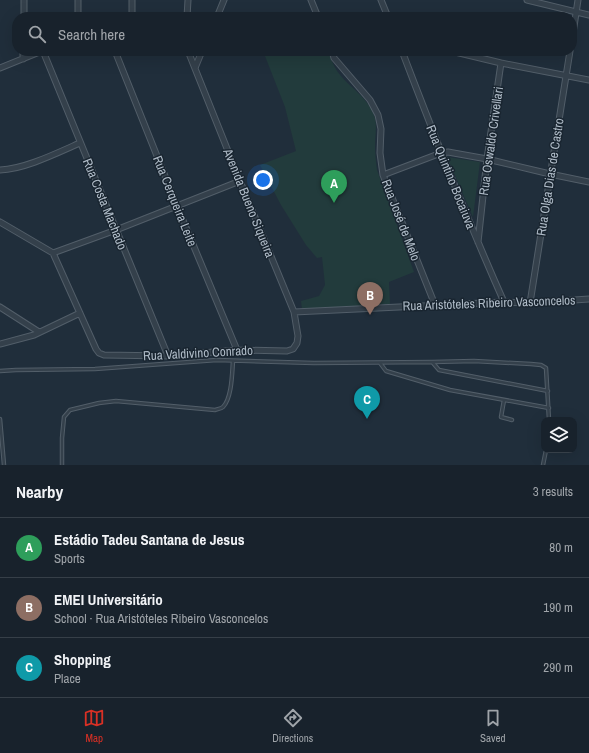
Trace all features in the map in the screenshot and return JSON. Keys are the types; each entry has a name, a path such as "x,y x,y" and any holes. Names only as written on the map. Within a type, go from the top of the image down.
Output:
{"street":[{"path":"24,0 24,12"},
{"path":"78,0 78,12"},
{"path":"132,0 132,12"},
{"path":"187,12 188,0"},
{"path":"219,12 224,0"},
{"path":"311,0 316,12"},
{"path":"381,0 386,12"},
{"path":"527,0 576,12 578,0"},
{"path":"577,12 589,14"},
{"path":"0,68 30,56"},
{"name":"Rua Costa Machado","path":"44,56 168,356"},
{"name":"Rua Cerqueira Leite","path":"117,56 237,350"},
{"name":"Avenida Bueno Siqueira","path":"190,56 294,312 298,336 297,343 293,349 287,351"},
{"path":"195,68 200,56"},
{"name":"Rua José de Melo","path":"333,56 370,100 378,115 381,129 380,152 383,175 435,305"},
{"name":"Rua Quintino Bocaiuva","path":"404,56 478,244 504,302"},
{"path":"472,56 589,80"},
{"name":"Rua Olga Dias de Castro","path":"530,303 569,56"},
{"name":"Rua Oswaldo Crivellari","path":"478,244 487,159 501,63"},
{"path":"0,170 10,169 42,159 80,143"},
{"path":"383,175 441,153 448,152 487,159 589,182"},
{"path":"53,253 116,230 240,180"},
{"path":"0,222 53,253 80,313 34,335 0,344"},
{"name":"Rua Aristóteles Ribeiro Vasconcelos","path":"294,312 504,302 530,303 589,300"},
{"path":"0,307 39,332"},
{"name":"Rua Valdivino Conrado","path":"80,313 96,349 104,356 168,356 237,350 287,351"}],"lane":[{"path":"0,371 95,369 217,360 314,363 474,361 541,365 546,368 549,417"},
{"path":"62,465 64,417 70,410 99,403 116,401 214,410 222,408 228,401 233,361"},
{"path":"380,362 386,371 450,390 549,408"},
{"path":"433,362 440,370 548,391"},
{"path":"504,400 501,417 512,420"},
{"path":"0,419 4,465"},
{"path":"543,465 545,453"}],"green space":[{"path":"265,56 330,56 337,71 363,98 372,110 376,121 375,149 377,170 414,272 389,282 390,304 302,309 301,301 319,296 325,285 322,257 317,258 306,245 281,205 260,165 296,151 285,107"},
{"path":"447,157 480,162 473,217"}],"place":[{"name":"Estádio Tadeu Santana de Jesus","path":"334,203"},
{"name":"EMEI Universitário","path":"370,315"},
{"name":"Shopping","path":"367,419"}]}
